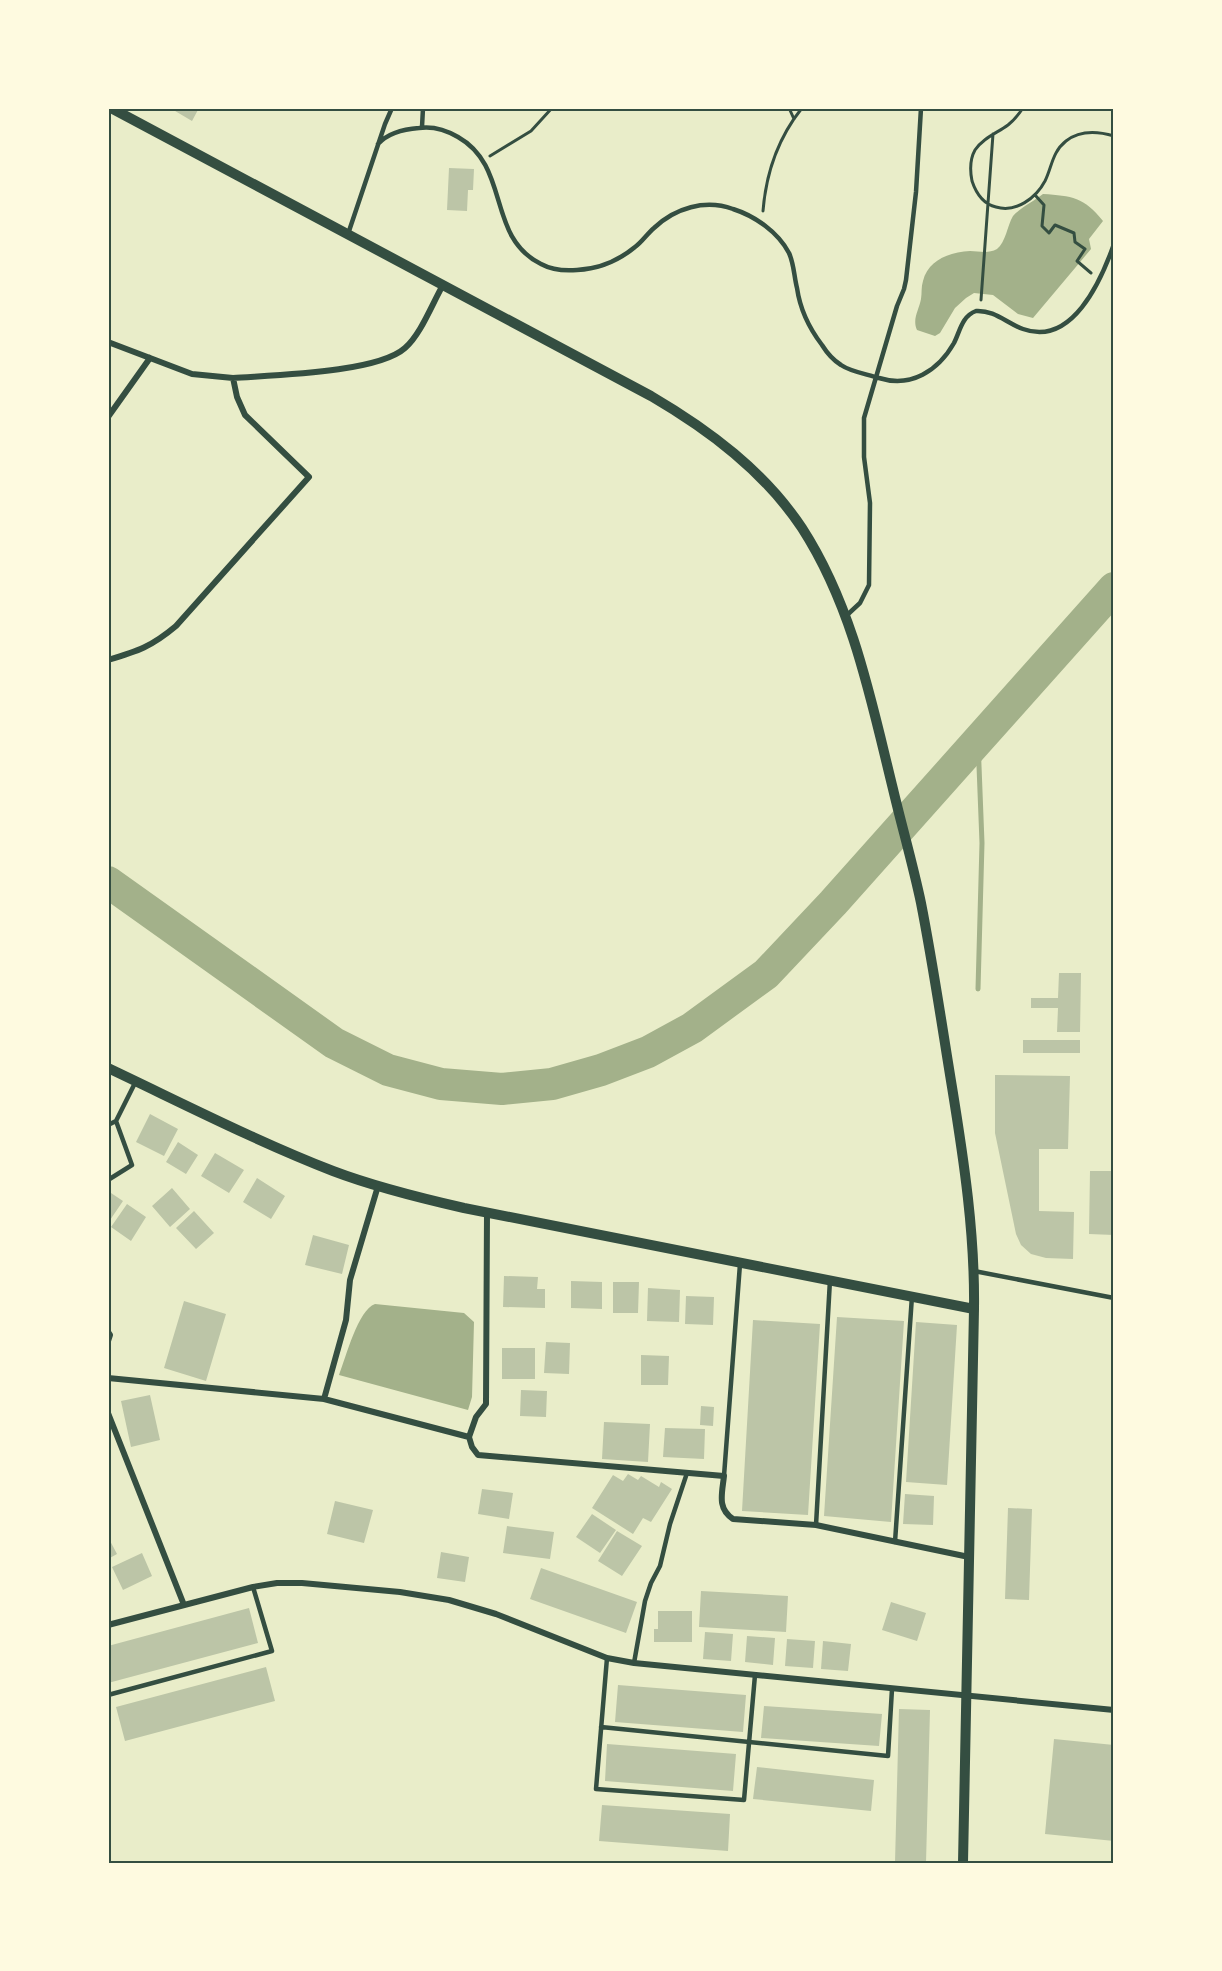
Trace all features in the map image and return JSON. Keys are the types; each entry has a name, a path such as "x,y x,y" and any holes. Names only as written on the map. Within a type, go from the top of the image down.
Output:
{"street":[{"path":"111,108 651,396 693,421 733,452 768,486 801,526 826,568 846,616 874,712 920,902 960,1137 974,1271 963,1863"},
{"path":"108,342 192,374 233,378 359,367 392,357 404,349 414,338 443,285"},
{"path":"108,417 150,358"},
{"path":"108,660 142,650 176,626 309,477 246,415 237,397 233,378"},
{"path":"108,1068 291,1153 378,1186 487,1213 974,1309"},
{"path":"324,1399 346,1320 350,1280 378,1186"},
{"path":"487,1213 486,1404 476,1417 470,1437 472,1447 478,1455 724,1476 722,1505 725,1513 733,1519 816,1526 969,1557"},
{"path":"108,1332 110,1335 108,1341"},
{"path":"108,1378 324,1399 470,1437"},
{"path":"108,1413 184,1605"},
{"path":"108,1625 253,1587 277,1583 321,1584 400,1592 449,1600 505,1617 607,1658 634,1663 1114,1710"}],"lane":[{"path":"348,234 392,108"},
{"path":"422,128 423,108"},
{"path":"846,616 860,603 869,585 870,503 863,436 864,418 906,280 916,192 921,108"},
{"path":"378,144 382,139 394,133 422,128 438,128 467,142 483,159 493,181 501,213 512,238 528,256 550,268 579,270 606,264 635,247 665,219 693,206 726,207 742,213 762,224 779,239 789,253 803,313 816,338 829,355 841,365 875,377 901,381 926,374 934,368 947,353 965,319 976,311 994,314 1028,331 1053,331 1080,309 1100,280 1114,244"},
{"path":"108,1125 116,1121 136,1081"},
{"path":"108,1180 132,1165 116,1121"},
{"path":"724,1476 740,1263"},
{"path":"974,1271 1114,1298"},
{"path":"816,1526 830,1280"},
{"path":"895,1542 912,1296"},
{"path":"634,1663 645,1601 663,1558 670,1524 687,1473"},
{"path":"108,1695 272,1651 253,1587"},
{"path":"607,1658 596,1789 744,1800 755,1675"},
{"path":"601,1727 888,1756 892,1689"}],"path":[{"path":"483,159 531,131 552,108"},
{"path":"789,108 794,119"},
{"path":"762,224 764,197 770,169 780,143 802,108"},
{"path":"1023,108 1009,124 976,148 971,166 976,192 988,204 999,208 1013,208 1035,195 1045,181 1055,153 1066,141 1086,133 1099,132 1114,136"},
{"path":"981,294 993,135"},
{"path":"1035,195 1044,205 1042,226 1049,233 1055,225 1074,233 1075,242 1085,249 1077,261 1100,280"}],"shaded area":[{"path":"1043,194 1077,199 1090,207 1103,221 1089,239 1091,249 1033,318 1018,314 993,295 974,293 955,308 940,333 935,336 917,330 916,318 922,283 930,268 941,258 955,253 994,251 1002,242 1013,216"},
{"path":"375,1304 464,1313 474,1322 472,1397 468,1410 339,1375 358,1324 363,1315"}],"building":[{"path":"170,108 199,108 192,121"},
{"path":"449,168 474,169 473,190 468,190 467,211 447,210"},
{"path":"1059,973 1081,973 1080,1032 1057,1032 1058,1008 1031,1008 1031,998 1058,998"},
{"path":"1023,1040 1080,1040 1080,1053 1023,1053"},
{"path":"995,1075 1070,1076 1068,1149 1039,1149 1039,1211 1074,1212 1073,1259 1046,1258 1031,1254 1021,1245 1016,1234 995,1133"},
{"path":"150,1114 178,1129 164,1156 136,1142"},
{"path":"178,1142 198,1155 186,1174 166,1162"},
{"path":"215,1153 244,1170 229,1193 201,1176"},
{"path":"1090,1171 1114,1171 1114,1235 1089,1234"},
{"path":"257,1178 285,1196 271,1219 243,1202"},
{"path":"172,1188 190,1209 170,1227 152,1206"},
{"path":"108,1191 123,1201 108,1223"},
{"path":"127,1204 146,1217 131,1241 111,1227"},
{"path":"194,1211 214,1233 196,1249 176,1228"},
{"path":"313,1235 349,1245 342,1274 305,1265"},
{"path":"504,1276 538,1277 537,1289 545,1289 545,1308 503,1307"},
{"path":"571,1281 602,1282 602,1309 571,1308"},
{"path":"613,1282 639,1282 638,1313 613,1313"},
{"path":"648,1288 680,1290 679,1322 647,1321"},
{"path":"686,1296 714,1297 713,1325 685,1324"},
{"path":"184,1301 226,1314 206,1381 164,1368"},
{"path":"837,1317 904,1321 891,1522 824,1516"},
{"path":"753,1320 820,1324 808,1515 742,1511"},
{"path":"916,1322 957,1325 947,1485 906,1482"},
{"path":"546,1342 570,1343 569,1374 544,1373"},
{"path":"502,1348 535,1348 535,1379 502,1379"},
{"path":"641,1355 669,1356 668,1385 641,1385"},
{"path":"521,1390 547,1391 546,1417 520,1416"},
{"path":"150,1395 160,1440 131,1447 121,1401"},
{"path":"701,1406 714,1407 713,1426 700,1425"},
{"path":"604,1422 650,1424 648,1462 602,1459"},
{"path":"665,1428 705,1429 704,1459 663,1457"},
{"path":"628,1474 638,1480 641,1476 659,1487 661,1482 672,1489 651,1522 643,1518 633,1534 592,1508 613,1475 623,1481"},
{"path":"482,1489 513,1493 509,1519 478,1514"},
{"path":"905,1494 934,1496 933,1525 903,1524"},
{"path":"335,1501 373,1510 364,1543 327,1534"},
{"path":"1008,1508 1032,1509 1029,1600 1005,1599"},
{"path":"592,1514 616,1530 600,1553 576,1537"},
{"path":"507,1526 554,1532 550,1559 503,1553"},
{"path":"617,1531 642,1546 622,1576 598,1561"},
{"path":"108,1537 117,1554 108,1559"},
{"path":"441,1552 469,1557 465,1582 437,1578"},
{"path":"142,1553 152,1576 123,1590 112,1567"},
{"path":"541,1568 637,1602 626,1633 530,1599"},
{"path":"701,1591 788,1596 786,1632 699,1627"},
{"path":"891,1602 926,1613 917,1641 882,1630"},
{"path":"249,1608 258,1643 108,1683 108,1646"},
{"path":"658,1611 692,1611 692,1642 654,1642 654,1629 658,1629"},
{"path":"705,1632 733,1634 731,1661 703,1659"},
{"path":"747,1636 775,1638 773,1665 745,1662"},
{"path":"787,1639 815,1641 813,1668 785,1666"},
{"path":"823,1641 851,1644 848,1671 821,1669"},
{"path":"266,1667 275,1701 125,1741 116,1707"},
{"path":"618,1685 746,1695 743,1732 615,1722"},
{"path":"764,1706 882,1714 879,1746 761,1738"},
{"path":"899,1709 930,1710 926,1863 895,1863"},
{"path":"1054,1739 1114,1745 1114,1841 1045,1834"},
{"path":"607,1744 736,1754 733,1791 605,1781"},
{"path":"757,1767 874,1780 871,1811 753,1799"},
{"path":"602,1805 730,1814 728,1851 599,1841"}],"waterway":[{"path":"108,882 334,1043 388,1070 441,1084 502,1089 552,1084 601,1070 648,1052 692,1028 766,974 833,903 1114,588"},
{"path":"978,740 982,843 978,989"}]}
